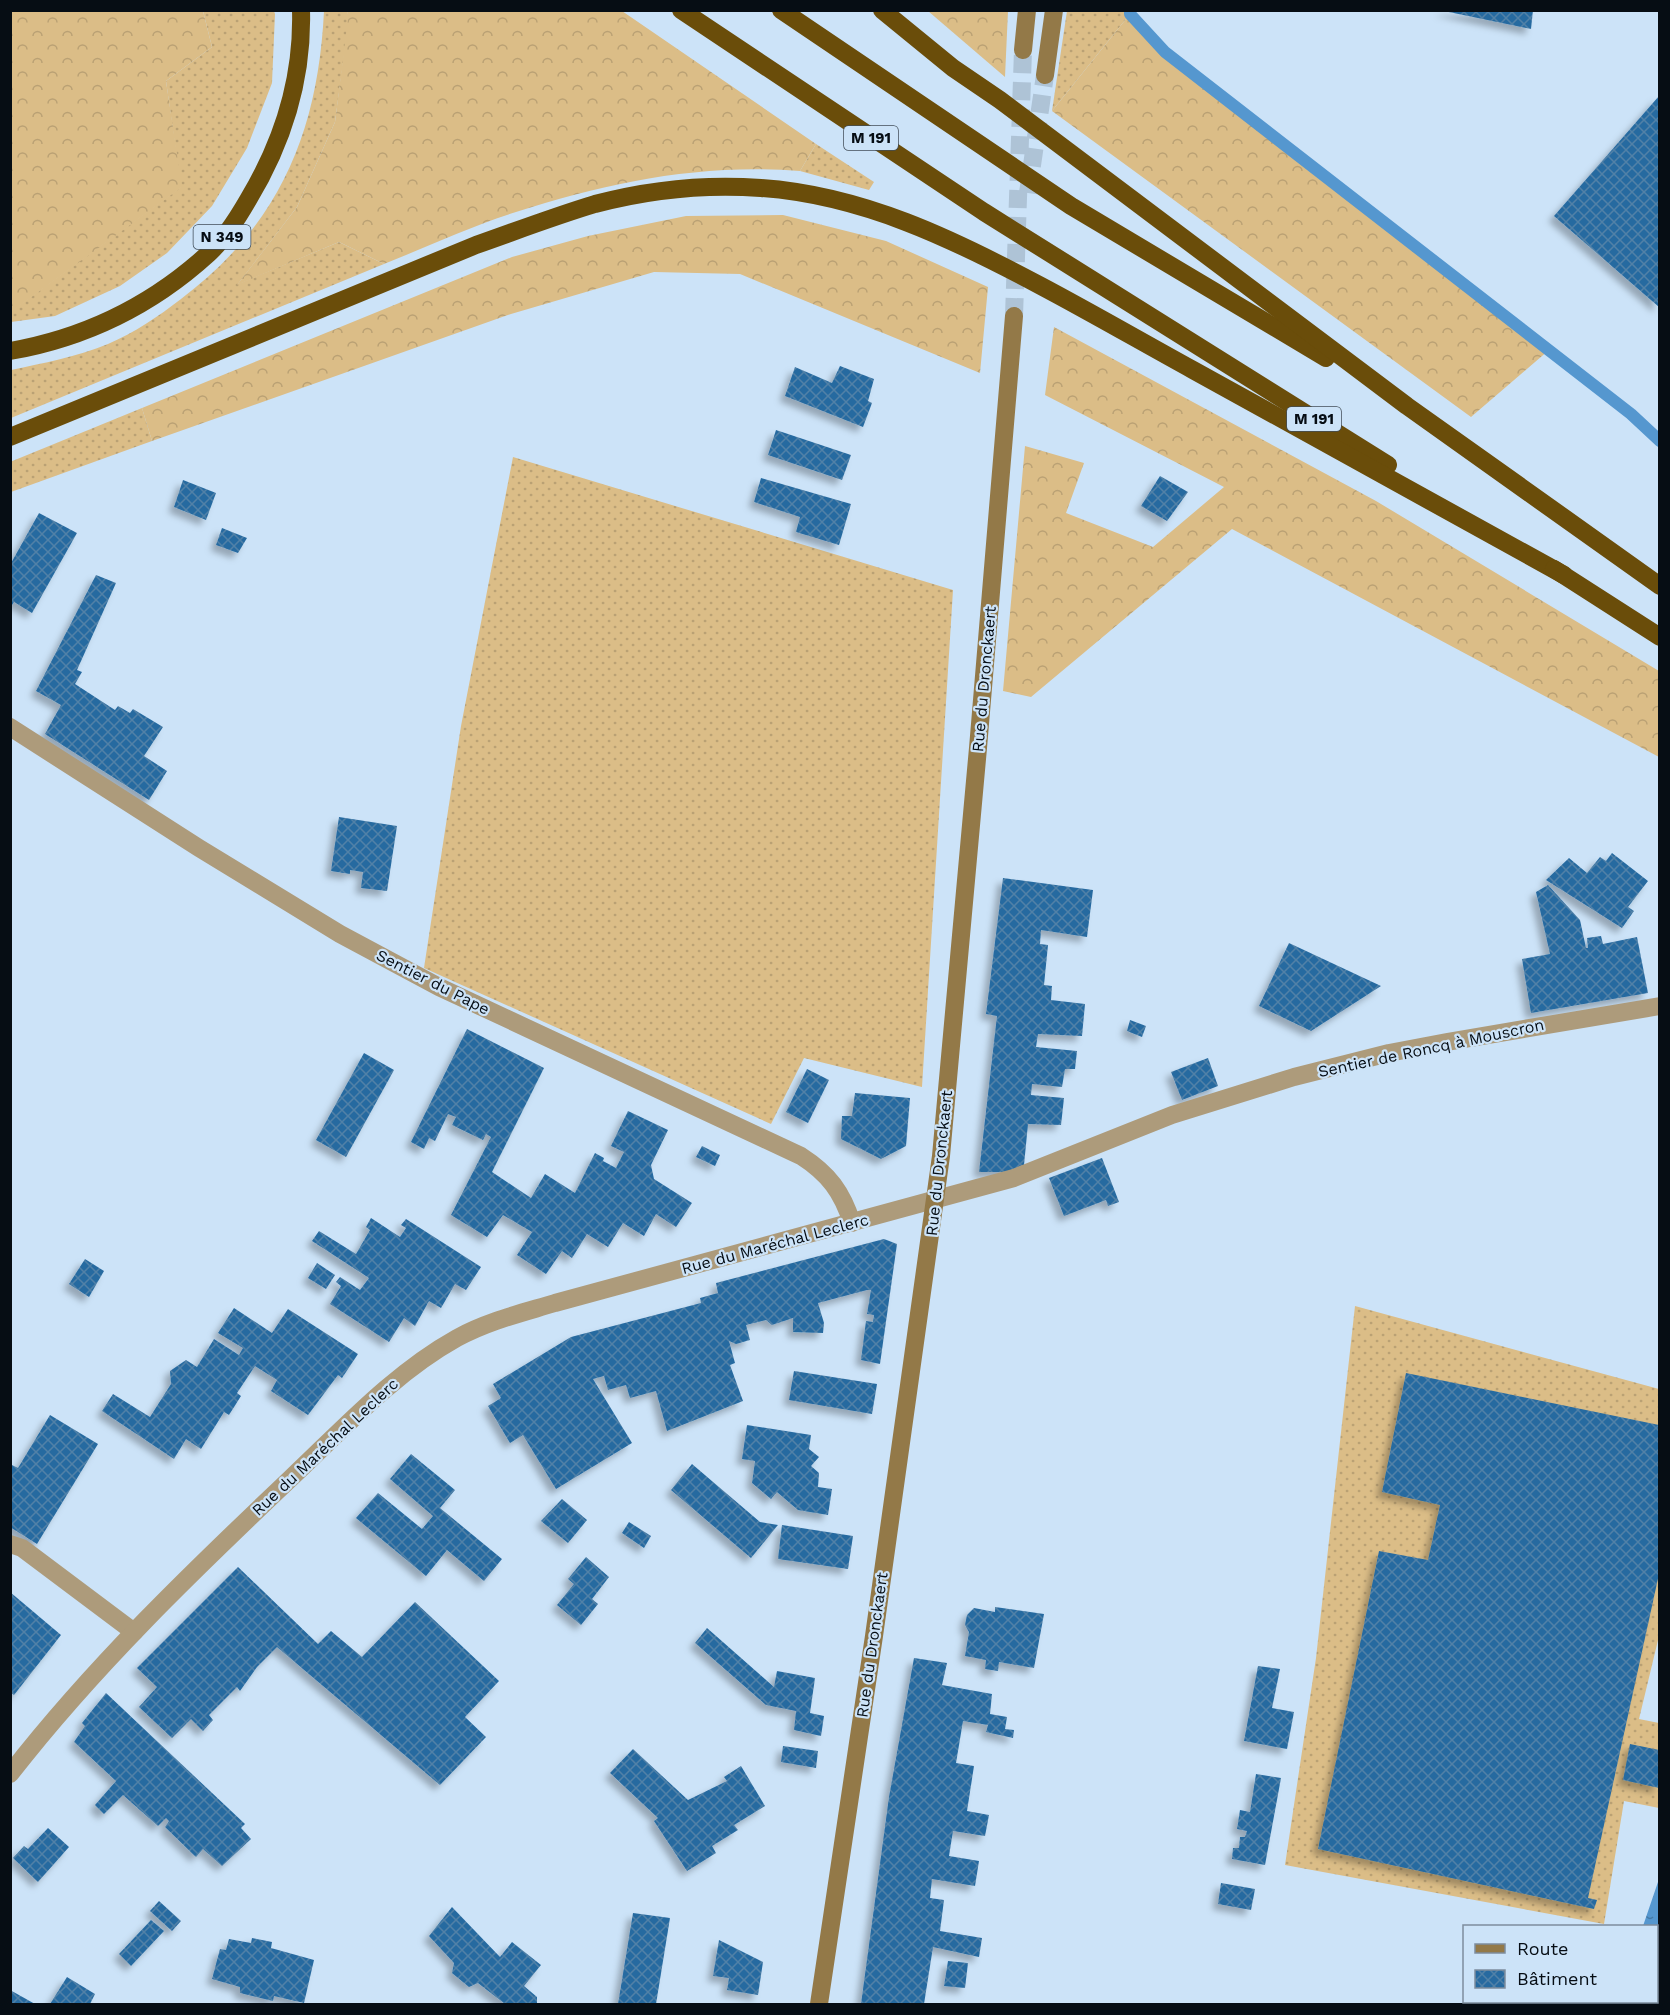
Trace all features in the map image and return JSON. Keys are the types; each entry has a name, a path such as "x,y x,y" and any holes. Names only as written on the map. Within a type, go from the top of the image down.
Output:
{"highway":[{"name":"N 349","path":"10,351 35,347 85,331 131,310 170,285 209,253 237,219 260,182 283,129 296,84 302,34 301,10"},
{"name":"M 191","path":"681,10 984,212 1564,575 1659,637"},
{"path":"781,10 1071,206 1407,406"},
{"path":"882,10 953,68 1009,107 1407,406 1659,586"},
{"path":"10,437 476,244 539,222 597,204 656,192 707,187 760,188 807,193 856,204 910,223 966,247 1564,575"}],"main road":[{"path":"1023,50 1027,10"},
{"path":"1046,75 1054,10"},
{"name":"Rue du Dronckaert","path":"819,2004 874,1636 935,1200 978,748 1014,316"}],"street":[{"name":"Sentier du Pape","path":"10,727 199,848 370,950 439,987 801,1156 814,1164 837,1188 852,1223"},
{"name":"Sentier de Roncq à Mouscron","path":"935,1200 1014,1178 1172,1115 1294,1077 1389,1053 1659,1006"},
{"name":"Rue du Maréchal Leclerc","path":"10,1773 84,1685 134,1632 267,1501 379,1395 405,1373 458,1338 503,1319 555,1303 935,1200"},
{"path":"10,1544 22,1548 134,1632"}],"green space":[{"path":"11,10 203,11 212,47 166,81 182,187 11,312"},
{"path":"203,11 274,11 275,14 272,83 247,148 212,206 167,253 120,286 55,316 11,322 10,312 181,187 166,81 212,47"},
{"path":"324,11 347,11 349,18 335,122 297,207 238,284 339,242 384,264 11,418 11,370 84,353 127,335 181,299 215,270 244,239 268,207 287,172 302,136 313,96"},
{"path":"347,11 622,11 816,144 800,171 728,170 656,177 621,184 551,201 499,218 384,264 339,242 237,285 297,207 335,122"},
{"path":"928,11 1008,11 1005,77"},
{"path":"1067,11 1129,11 1130,14 1052,111"},
{"path":"1130,14 1166,52 1549,350 1471,417 1052,111"},
{"path":"816,144 874,182 869,190 800,171"},
{"path":"783,215 886,241 988,287 980,373 740,274 654,272 511,314 152,441 142,408 512,257 588,236 686,216"},
{"path":"1054,327 1376,501 1659,671 1659,757 1232,529 1031,697 1003,691 1025,446 1084,463 1066,513 1153,547 1224,487 1045,395"},
{"path":"142,408 152,441 11,492 10,462"},
{"path":"513,457 953,590 922,1087 804,1058 771,1124 424,968 461,726"},
{"path":"1355,1306 1659,1389 1659,1636 1639,1719 1659,1723 1659,1808 1624,1801 1604,1924 1285,1865 1316,1658"}],"water":[{"path":"1659,1879 1660,1967 1658,1974 1658,1925 1643,1925"}],"building":[{"path":"1439,10 1533,10 1531,29"},
{"path":"1659,96 1659,307 1554,216"},
{"path":"840,366 874,379 868,401 872,403 863,427 785,396 795,367 832,383"},
{"path":"776,430 851,455 842,480 768,455"},
{"path":"1160,476 1188,492 1167,521 1141,506"},
{"path":"761,478 851,504 839,545 796,532 800,517 754,502"},
{"path":"183,480 216,493 206,520 174,507"},
{"path":"39,513 77,533 32,613 14,602 10,608 10,565"},
{"path":"222,528 247,538 238,553 216,545"},
{"path":"96,575 116,583 77,670 82,672 75,684 115,710 118,706 130,713 133,709 163,727 144,756 167,771 149,800 45,734 61,705 36,691"},
{"path":"339,817 397,826 387,891 361,888 363,872 350,870 350,874 331,871"},
{"path":"1612,853 1648,881 1628,907 1634,911 1622,928 1546,880 1569,858 1587,873 1600,857 1606,861"},
{"path":"1003,878 1093,890 1087,937 1041,930 1040,944 1048,945 1044,985 1052,986 1051,1000 1085,1004 1082,1036 1038,1034 1036,1047 1077,1051 1075,1069 1065,1069 1062,1087 1032,1084 1031,1095 1064,1098 1061,1125 1028,1124 1024,1165 1006,1172 979,1172 997,1016 986,1014"},
{"path":"1548,885 1580,920 1586,948 1588,948 1587,938 1601,936 1603,944 1637,937 1648,993 1531,1013 1522,959 1550,954 1536,892"},
{"path":"1289,943 1381,986 1311,1031 1259,1006"},
{"path":"1130,1020 1146,1026 1142,1037 1127,1031"},
{"path":"467,1029 544,1068 492,1172 531,1198 545,1174 575,1193 595,1153 604,1158 603,1161 616,1168 624,1152 611,1146 628,1111 668,1130 651,1165 654,1179 692,1203 676,1227 656,1214 644,1236 623,1223 608,1247 587,1234 572,1258 562,1251 546,1274 517,1255 532,1232 503,1215 487,1237 451,1215 491,1137 486,1134 483,1140 452,1125 456,1117 448,1114 435,1141 429,1138 424,1149 411,1142"},
{"path":"364,1053 394,1070 346,1157 316,1140"},
{"path":"1208,1058 1218,1086 1182,1100 1171,1072"},
{"path":"807,1069 829,1080 808,1123 786,1112"},
{"path":"855,1093 910,1098 906,1146 881,1159 841,1139 842,1116 852,1116"},
{"path":"702,1146 720,1155 715,1166 696,1157"},
{"path":"1102,1158 1119,1202 1108,1206 1106,1200 1064,1216 1049,1178"},
{"path":"371,1218 400,1237 406,1228 401,1225 406,1219 481,1267 466,1290 455,1284 441,1308 429,1301 415,1326 404,1318 389,1342 330,1304 341,1286 336,1282 340,1277 360,1290 369,1278 312,1241 319,1231 356,1254 370,1230 366,1227"},
{"path":"884,1239 897,1244 880,1364 861,1360 866,1321 873,1322 874,1315 867,1314 871,1290 867,1290 818,1303 824,1323 823,1333 793,1332 793,1318 772,1325 766,1320 746,1325 750,1340 736,1344 729,1341 735,1363 730,1365 743,1401 667,1431 656,1391 630,1398 626,1385 608,1390 604,1376 593,1379 632,1443 556,1489 523,1435 510,1443 488,1406 501,1398 493,1384 571,1337 701,1303 700,1298 718,1293 716,1283"},
{"path":"85,1259 104,1271 89,1297 69,1284"},
{"path":"317,1263 335,1275 326,1289 308,1278"},
{"path":"234,1308 272,1333 288,1309 358,1354 342,1378 338,1375 308,1415 271,1391 277,1380 255,1366 237,1393 241,1396 229,1415 224,1412 201,1449 186,1439 174,1459 102,1411 113,1394 150,1417 171,1384 170,1371 186,1360 197,1367 214,1339 239,1355 243,1348 218,1333"},
{"path":"794,1371 877,1384 872,1414 789,1400"},
{"path":"1406,1373 1659,1425 1659,1574 1588,1898 1597,1900 1594,1909 1318,1849 1379,1551 1428,1560 1440,1505 1382,1492"},
{"path":"50,1415 98,1444 37,1544 10,1527 10,1464 18,1468"},
{"path":"747,1425 811,1435 809,1449 819,1457 811,1466 819,1473 818,1487 832,1489 828,1515 798,1510 777,1492 771,1499 752,1483 755,1461 742,1459"},
{"path":"411,1454 455,1490 440,1508 502,1559 484,1581 447,1550 426,1576 356,1518 378,1493 422,1529 433,1516 390,1479"},
{"path":"692,1464 760,1522 778,1525 751,1558 671,1490"},
{"path":"562,1499 587,1520 568,1543 541,1521"},
{"path":"629,1522 651,1536 644,1548 622,1533"},
{"path":"782,1525 853,1536 848,1569 778,1559"},
{"path":"586,1557 609,1577 592,1599 598,1604 581,1625 557,1605 574,1584 568,1579"},
{"path":"238,1567 318,1644 331,1631 362,1657 415,1602 499,1681 465,1717 486,1737 440,1785 277,1647 257,1667 240,1691 237,1687 209,1715 213,1720 203,1731 191,1719 172,1738 139,1707 157,1687 137,1668"},
{"path":"10,1592 61,1635 14,1695 10,1692"},
{"path":"995,1607 1044,1614 1034,1668 999,1662 998,1671 985,1669 986,1660 965,1656 969,1632 965,1625 967,1615 974,1608 995,1612"},
{"path":"707,1628 774,1687 777,1671 815,1678 810,1713 824,1716 821,1736 794,1730 796,1711 766,1705 695,1643"},
{"path":"914,1658 947,1663 942,1685 992,1694 990,1714 1007,1717 1005,1729 1014,1730 1013,1738 986,1732 988,1725 963,1721 956,1763 974,1766 967,1811 989,1815 985,1836 953,1831 949,1856 979,1861 975,1886 932,1879 930,1898 944,1900 940,1931 982,1938 979,1957 933,1947 924,2004 861,2004 889,1797"},
{"path":"1258,1666 1280,1669 1272,1708 1294,1712 1287,1749 1244,1741"},
{"path":"106,1693 245,1824 241,1828 251,1839 222,1866 203,1849 196,1857 165,1827 169,1821 166,1818 158,1826 123,1795 104,1814 95,1805 116,1781 74,1742 85,1726 82,1723"},
{"path":"1630,1744 1659,1750 1659,1788 1623,1780"},
{"path":"783,1746 818,1751 816,1768 781,1762"},
{"path":"633,1749 688,1800 727,1781 724,1777 741,1766 765,1806 734,1825 738,1830 712,1846 716,1853 687,1871 654,1821 658,1818 610,1773"},
{"path":"1256,1774 1281,1778 1265,1865 1232,1859 1233,1848 1239,1848 1240,1837 1245,1837 1247,1831 1237,1829 1240,1810 1250,1812"},
{"path":"48,1828 69,1847 38,1882 13,1858 24,1846 28,1849"},
{"path":"1221,1883 1255,1889 1251,1910 1218,1904"},
{"path":"159,1901 181,1921 172,1931 150,1911"},
{"path":"452,1907 500,1957 512,1942 541,1965 524,1986 537,1997 537,2004 505,2004 478,1983 469,1987 452,1973 454,1963 429,1936"},
{"path":"633,1913 670,1918 656,2004 618,2004"},
{"path":"151,1920 164,1931 131,1966 119,1954"},
{"path":"252,1938 272,1942 271,1948 314,1960 304,2003 274,1996 273,2001 240,1993 240,1987 212,1979 220,1949 226,1950 229,1939 251,1943"},
{"path":"719,1940 763,1962 758,1995 727,1990 729,1978 713,1976"},
{"path":"948,1961 968,1963 965,1988 944,1986"},
{"path":"67,1977 95,1994 90,2004 50,2004"},
{"path":"10,1990 35,2004 10,2004"}],"waterway":[{"path":"1130,10 1130,14 1165,52 1631,414 1660,441"}],"tunnel":[{"path":"1014,316 1023,50"},
{"path":"1028,193 1045,75"}]}
